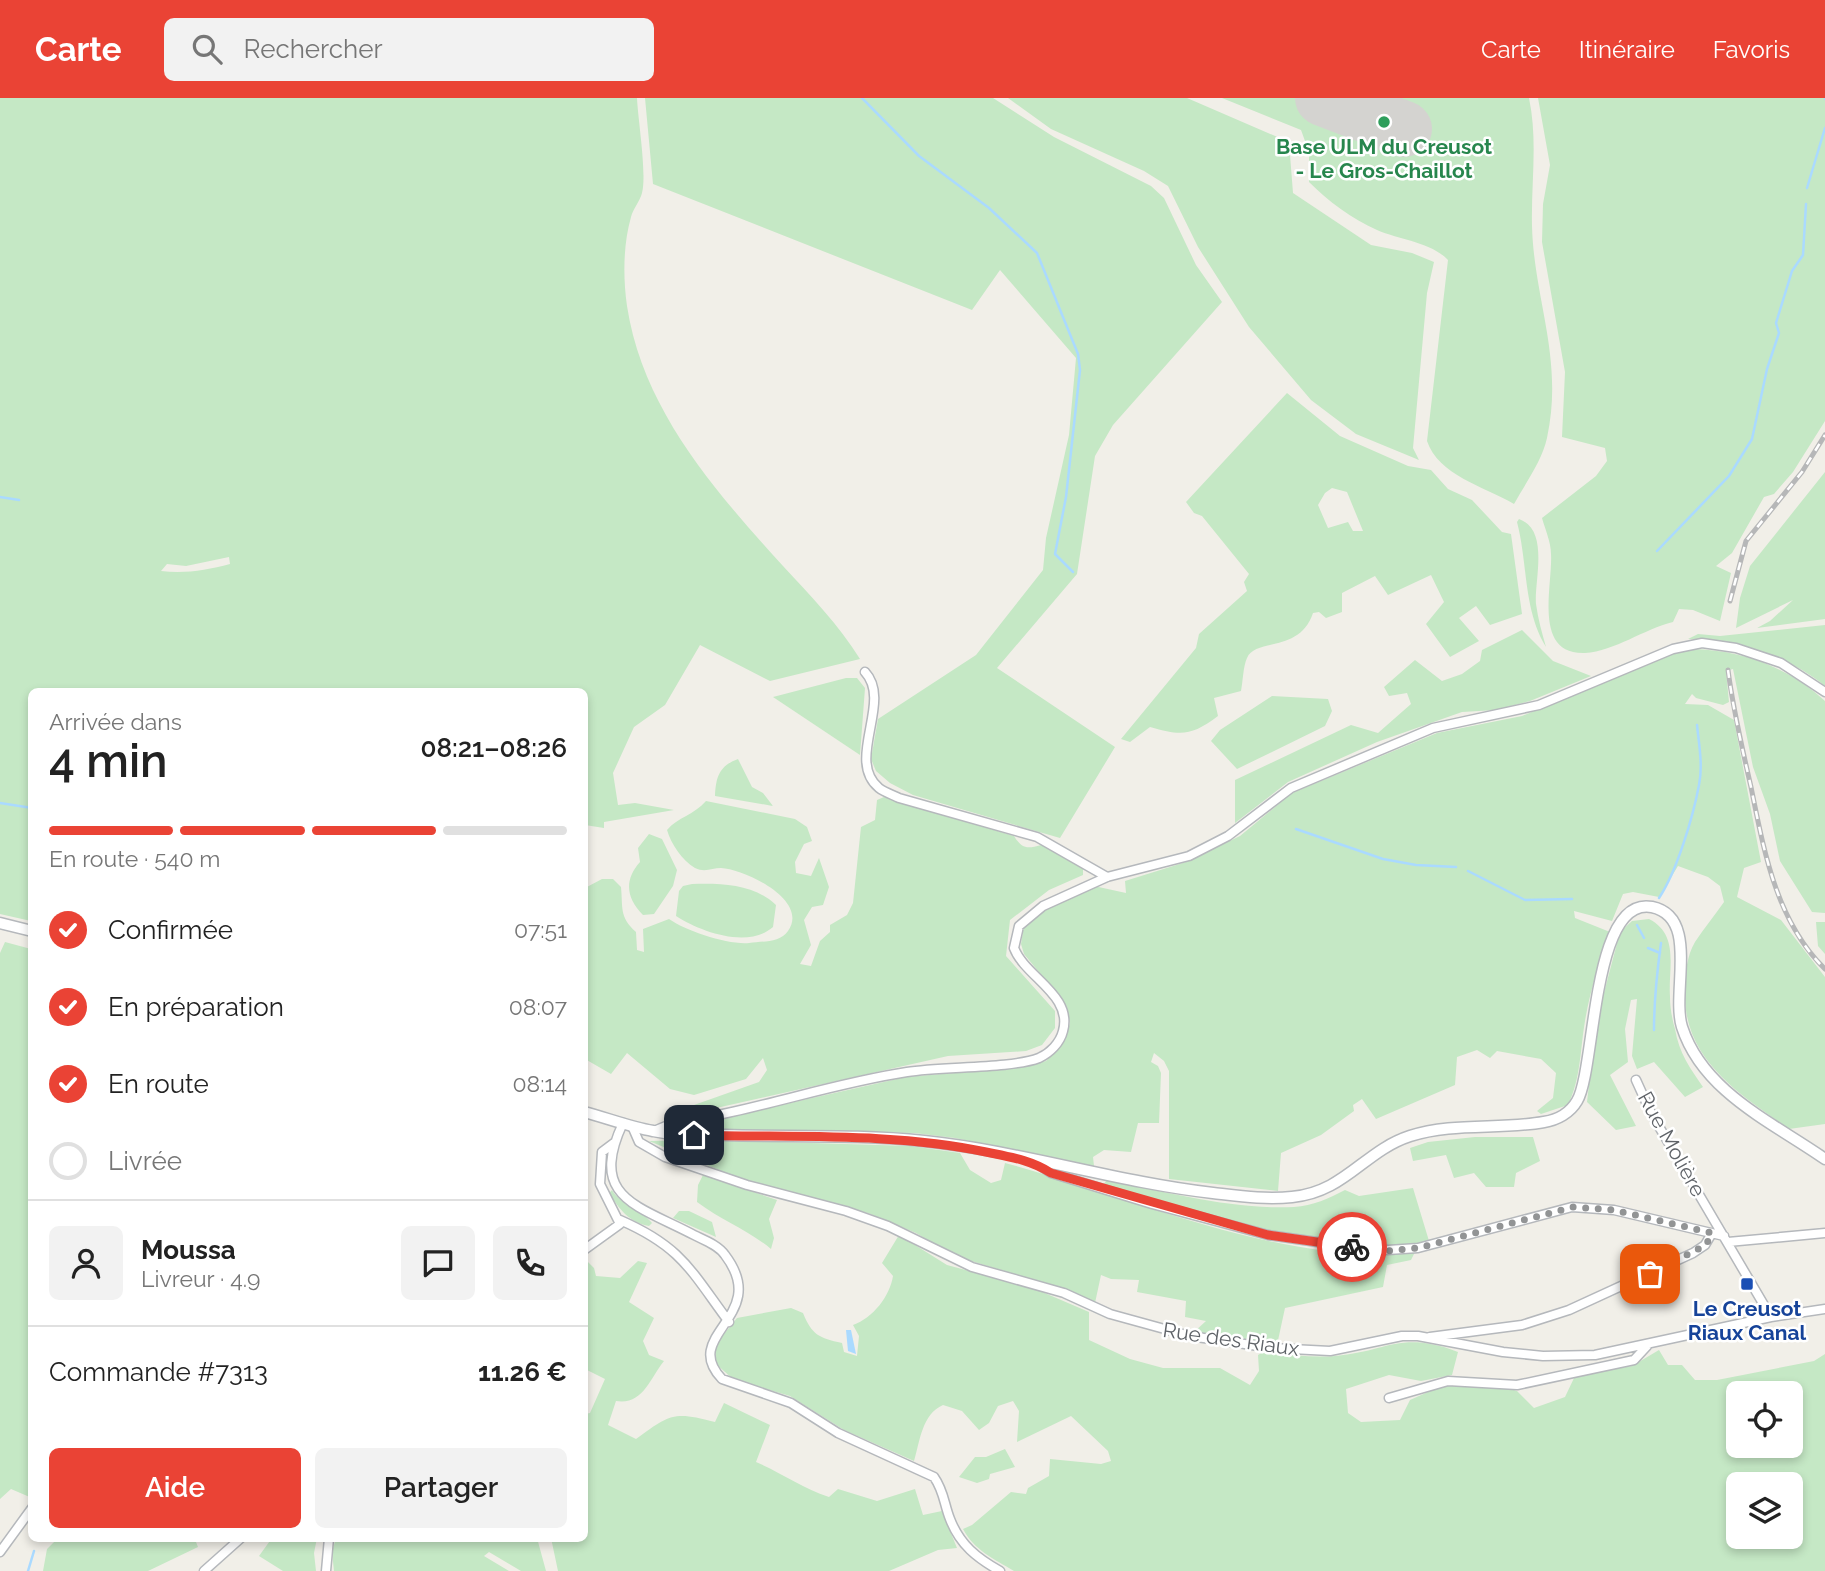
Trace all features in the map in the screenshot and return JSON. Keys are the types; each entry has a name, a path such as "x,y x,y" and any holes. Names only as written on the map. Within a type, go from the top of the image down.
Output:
{"street":[{"path":"654,1132 673,1123 906,1072 1019,1062 1048,1054 1059,1042 1064,1030 1064,1018 1061,1005 1017,956 1014,948 1019,926 1043,906 1107,877 1189,856 1228,836 1291,788 1433,728 1539,705 1691,644 1718,644 1766,657 1796,671 1825,692"},
{"path":"865,672 871,678 874,704 867,764 879,788 899,798 1037,837 1107,877"},
{"path":"588,1113 654,1132 924,1141 1188,1190 1286,1198 1307,1196 1335,1185 1378,1151 1414,1134 1556,1119 1577,1102 1582,1088 1591,1020 1616,930 1633,909 1644,907 1667,914 1681,935 1678,1013 1690,1046 1702,1066 1731,1095 1825,1159"},
{"path":"0,923 28,930"},
{"name":"Rue Molière","path":"1636,1080 1651,1113 1771,1317"},
{"path":"627,1124 614,1142 602,1152 600,1184 604,1196 620,1220 668,1246 686,1261 729,1322"},
{"name":"Rue des Riaux","path":"627,1124 639,1142 665,1157 766,1191 846,1211 888,1226 972,1266 1064,1293 1110,1314 1159,1329 1272,1348 1321,1351 1402,1336 1427,1337 1470,1348 1543,1356 1595,1355 1647,1346 1771,1317 1825,1309"},
{"path":"614,1142 609,1173 620,1193 711,1244 727,1259 736,1273 738,1293 729,1322 716,1334 710,1350 713,1366 722,1379 791,1403 838,1433 934,1477 942,1488 950,1520 968,1551 1000,1571"},
{"path":"1033,1161 1051,1173 1268,1235 1388,1251 1418,1248 1573,1207 1614,1210 1712,1233 1726,1239 1825,1233"},
{"path":"588,1247 620,1224 620,1220"},
{"path":"1427,1337 1522,1325 1569,1310 1693,1254 1706,1245 1712,1233"},
{"path":"1389,1398 1448,1381 1517,1385 1634,1360 1647,1346"},
{"path":"0,1552 28,1514"},
{"path":"204,1571 237,1542"},
{"path":"326,1571 329,1542"}],"green space":[{"path":"0,98 637,98 643,184 628,228 624,262 627,306 636,344 649,380 665,414 708,478 757,538 824,611 860,659 770,681 700,645 665,705 634,727 613,773 618,805 635,803 674,810 604,822 604,828 588,825 588,688 28,688 28,920 0,914","holes":["229,557 230,564 179,572 161,571 167,564 186,566"]},
{"path":"645,98 993,98 1054,137 1151,186 1164,198 1196,265 1222,302 1113,425 1095,456 1077,574 997,668 1115,747 1060,838 913,795 890,783 876,771 871,759 878,719 976,655 1043,570 1046,538 1069,435 1076,358 1000,270 972,310 653,184"},
{"path":"1008,98 1187,98 1289,142 1293,193 1371,245 1412,253 1434,262 1427,293 1413,448 1419,460 1356,434 1311,400 1249,327 1198,247 1168,186 1144,171 1051,129"},
{"path":"1222,98 1529,98 1534,146 1534,253 1552,382 1547,438 1533,472 1514,504 1452,471 1441,463 1427,441 1448,260 1433,249 1377,230 1341,209 1309,182 1309,152 1301,130"},
{"path":"1538,98 1825,98 1825,421 1793,472 1774,494 1764,497 1732,553 1716,566 1731,573 1720,621 1693,610 1679,609 1673,622 1607,648 1585,653 1568,651 1558,643 1551,631 1551,549 1542,518 1596,476 1607,461 1605,448 1562,437 1565,372 1542,242 1543,204 1550,165"},
{"path":"1287,393 1340,436 1408,466 1431,470 1448,489 1472,500 1502,532 1511,534 1522,614 1490,625 1476,606 1459,618 1479,641 1450,657 1426,624 1444,602 1431,575 1388,595 1375,576 1342,593 1342,612 1326,618 1319,612 1313,613 1307,626 1289,640 1252,652 1247,658 1241,691 1214,698 1218,716 1209,723 1193,731 1178,733 1150,727 1130,742 1121,739 1196,648 1199,634 1247,591 1244,582 1249,574 1202,516 1194,513 1186,502","holes":["1332,488 1347,492 1363,531 1353,531 1348,522 1328,528 1318,505 1325,493"]},
{"path":"1825,472 1825,619 1757,628 1770,621 1793,600 1736,628 1740,598 1750,566"},
{"path":"1519,519 1529,525 1537,545 1536,604 1546,647 1533,617 1517,522"},
{"path":"1825,625 1825,686 1794,665 1761,651 1688,639 1698,634 1720,636"},
{"path":"1522,630 1553,661 1591,676 1530,701 1496,710 1462,712 1377,742 1288,782 1235,823 1235,780 1351,725 1378,733 1411,704 1407,693 1389,696 1384,687 1415,660 1442,681 1462,674 1480,661 1482,650"},
{"path":"1692,649 1729,653 1763,663 1796,679 1825,701 1825,913 1812,912 1780,861 1770,814 1753,767 1733,669 1726,671 1729,702 1723,705 1696,698 1692,694 1685,704 1708,705 1734,720 1761,862 1744,868 1737,897 1781,920 1825,977 1825,1124 1789,1129 1733,1087 1703,1055 1687,1014 1686,971 1695,942 1724,902 1720,886 1708,877 1678,866 1659,897 1633,892 1623,894 1612,921 1574,911 1575,918 1610,932 1590,998 1578,1074 1568,1105 1541,1114 1537,1111 1553,1098 1556,1073 1541,1059 1497,1051 1490,1058 1477,1050 1457,1057 1455,1085 1376,1119 1362,1099 1353,1105 1354,1111 1321,1135 1281,1153 1278,1191 1169,1179 1169,1071 1164,1061 1154,1053 1151,1062 1158,1066 1161,1073 1159,1123 1138,1123 1131,1152 1104,1150 1093,1157 1094,1166 955,1138 914,1133 705,1129 705,1122 906,1077 1024,1067 1046,1061 1065,1040 1070,1023 1066,1005 1024,954 1021,944 1024,925 1043,911 1094,886 1126,893 1125,881 1186,862 1240,836 1292,793 1437,733 1522,716 1672,653"},
{"path":"846,678 857,678 865,688 860,755 773,697"},
{"path":"1272,696 1328,699 1332,711 1325,726 1237,769 1211,741 1220,730"},
{"path":"738,759 752,787 763,793 773,806 715,796 720,773"},
{"path":"884,797 1014,836 1025,847 1041,845 1083,868 1083,875 1049,890 1010,920 1006,956 1055,1011 1055,1028 1042,1045 1026,1051 948,1056 694,1113 694,1105 759,1082 767,1070 763,1058 746,1079 694,1095 670,1089 627,1053 611,1074 588,1061 588,886 602,879 613,879 621,887 624,916 636,932 637,950 644,952 643,929 669,919 696,932 730,942 776,940 785,935 792,919 790,908 783,898 758,880 744,874 721,868 695,868 678,851 667,830 706,801 795,819 807,827 812,841 804,844 795,862 796,873 811,876 819,858 829,887 823,905 812,907 804,920 811,945 800,964 811,966 820,941 830,932 830,925 847,915 853,903 861,827 875,820 877,800"},
{"path":"649,834 662,839 677,870 673,886 654,914 643,915 630,896 629,882 640,862 638,848"},
{"path":"683,886 737,886 758,893 776,905 773,927 763,934 738,937 724,936 686,922 676,916 679,891"},
{"path":"1649,919 1659,926 1669,943 1672,1017 1679,1046 1703,1087 1685,1097 1654,1062 1637,1069 1632,1056 1637,999 1631,1000 1625,1029 1628,1062 1610,1075 1636,1126 1616,1130 1587,1102 1596,1023 1620,932 1632,921"},
{"path":"1816,922 1825,922 1825,954 1818,946"},
{"path":"5,942 28,948 28,1496 11,1489 0,1499 0,953"},
{"path":"1475,1137 1533,1137 1540,1161 1516,1173 1514,1187 1486,1187 1474,1173 1454,1178 1446,1155 1413,1161 1410,1148 1428,1142"},
{"path":"710,1140 911,1146 960,1153 970,1170 991,1183 1001,1180 1005,1163 1262,1240 1366,1254 1415,1252 1411,1260 1387,1265 1383,1287 1285,1308 1277,1345 1194,1332 1206,1321 1185,1317 1186,1301 1137,1292 1139,1280 1111,1279 1101,1275 1095,1303 1060,1288 955,1256 916,1233 868,1213 753,1184 649,1141"},
{"path":"703,1175 777,1200 769,1219 774,1238 771,1249 697,1202 698,1185"},
{"path":"1107,1180 1200,1199 1271,1207 1308,1205 1345,1190 1359,1196 1413,1188 1429,1241 1418,1245 1372,1246 1268,1233 1103,1185"},
{"path":"612,1190 620,1200 652,1223 649,1226 636,1222 626,1214 609,1193"},
{"path":"679,1211 689,1211 712,1222 716,1237 673,1218"},
{"path":"899,1235 947,1265 1033,1288 1089,1312 1089,1340 1130,1359 1163,1368 1220,1368 1250,1385 1259,1371 1258,1355 1263,1352 1335,1356 1394,1344 1422,1343 1458,1352 1452,1375 1421,1381 1389,1375 1346,1389 1348,1413 1361,1422 1400,1420 1410,1400 1446,1384 1502,1386 1517,1391 1534,1408 1565,1397 1575,1376 1632,1366 1659,1350 1668,1365 1682,1365 1695,1380 1717,1380 1814,1361 1825,1354 1825,1571 1014,1571 979,1548 963,1529 972,1525 1011,1492 1026,1494 1028,1488 1049,1476 1050,1459 1101,1464 1111,1461 1108,1451 1071,1416 1017,1442 1019,1411 1013,1401 998,1406 989,1423 979,1430 962,1411 943,1405 926,1421 914,1461 844,1430 790,1396 733,1379 716,1364 715,1345 737,1318 791,1308 803,1313 817,1334 842,1343 844,1352 857,1356 859,1336 853,1325 874,1312 884,1298 893,1276 882,1263"},
{"path":"638,1261 647,1263 629,1302 654,1318 643,1341 649,1355 664,1361 639,1395 633,1399 616,1401 608,1425 636,1439 657,1424 673,1417 690,1416 715,1422 724,1403 770,1425 756,1462 829,1497 838,1489 877,1501 915,1489 923,1515 942,1511 957,1548 938,1550 889,1571 558,1571 552,1542 588,1542 588,1413 605,1379 588,1370 588,1262 594,1268 596,1276 620,1278"},
{"path":"1005,1449 1015,1467 990,1474 989,1479 977,1483 959,1477 975,1457 986,1457"},
{"path":"54,1542 196,1542 198,1547 148,1571 43,1571 47,1549"},
{"path":"269,1542 316,1542 314,1553 316,1571 283,1571 259,1556"},
{"path":"335,1542 538,1542 546,1571 521,1571 489,1552 484,1556 509,1571 334,1571 332,1552"}],"water":[{"path":"846,1330 851,1330 856,1354 848,1351"}],"waterway":[{"path":"862,98 919,156 989,208 1037,253 1078,354 1080,370 1066,497 1055,554 1073,572"},
{"path":"1807,188 1825,128"},
{"path":"1657,551 1729,476 1752,439 1767,369 1779,333 1776,323 1792,271 1803,255 1806,204"},
{"path":"0,497 19,500"},
{"path":"1659,898 1678,859 1696,798 1701,770 1697,725"},
{"path":"0,803 28,807"},
{"path":"1296,829 1383,859 1416,865 1456,867"},
{"path":"1468,871 1525,900 1572,899"},
{"path":"1637,925 1644,938"},
{"path":"1654,1030 1661,943"},
{"path":"1648,948 1660,953"},
{"path":"28,1571 34,1551"}],"runway":[{"path":"1323,98 1404,129"}],"railway":[{"path":"1730,601 1746,541 1802,472 1825,435"},
{"path":"1728,670 1761,836 1774,884 1795,929 1808,950 1825,969"}],"way so far":[{"path":"1352,1247 1388,1251 1418,1248 1573,1207 1614,1210 1712,1233 1706,1245 1693,1254 1650,1274"}],"place":[{"name":"Base ULM du Creusot - Le Gros-Chaillot","path":"1384,122"},
{"name":"Le Creusot Riaux Canal","path":"1747,1284"}],"route":[{"path":"694,1135 881,1138 964,1147 1033,1161 1051,1173 1268,1235 1352,1247"}]}
